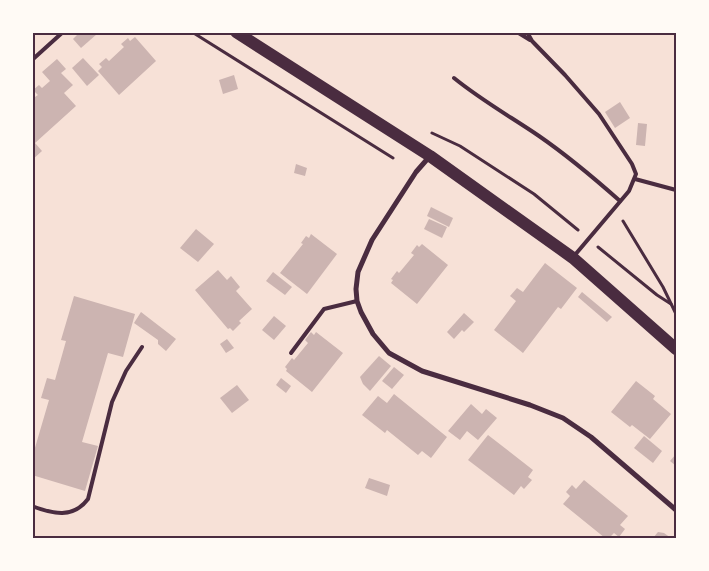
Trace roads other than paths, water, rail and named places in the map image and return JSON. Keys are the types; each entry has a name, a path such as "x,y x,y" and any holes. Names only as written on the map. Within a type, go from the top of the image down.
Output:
{"main road":[{"path":"236,32 430,156 573,258 676,349"}],"street":[{"path":"430,156 416,172 372,240 358,272 357,301 373,334 389,353 422,371 530,405 563,418 591,437 676,510"}],"lane":[{"path":"32,60 63,32"},
{"path":"517,32 532,41 599,114 632,164 636,174 629,190 573,258"},
{"path":"527,32 532,41"},
{"path":"454,78 470,92 539,136 583,168 620,201"},
{"path":"635,179 676,190"},
{"path":"291,353 324,309 357,301"},
{"path":"32,506 45,511 72,513 83,506 88,499 112,402 122,379 142,347"}]}
